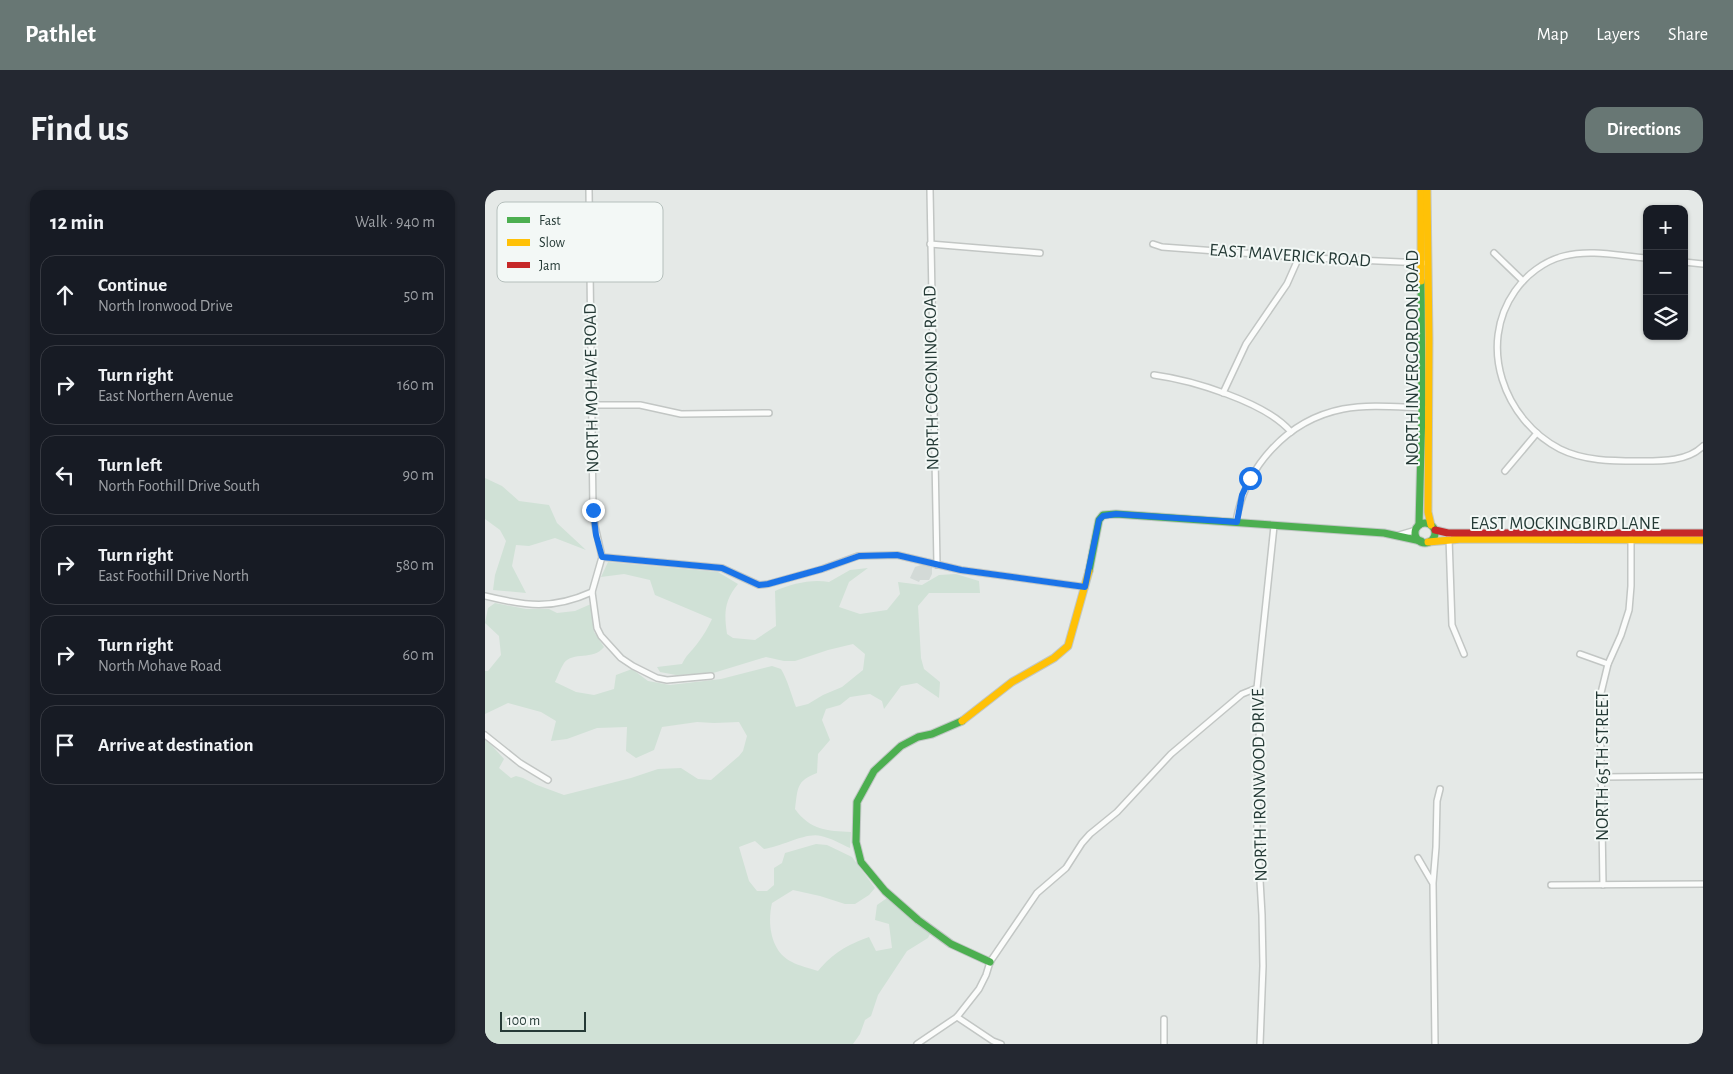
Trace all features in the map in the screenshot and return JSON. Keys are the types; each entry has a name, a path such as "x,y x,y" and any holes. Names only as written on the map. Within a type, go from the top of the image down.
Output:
{"street":[{"name":"NORTH COCONINO ROAD","path":"930,190 937,565"},
{"name":"NORTH INVERGORDON ROAD","path":"1421,190 1425,263"},
{"name":"NORTH INVERGORDON ROAD","path":"1427,190 1425,408 1428,512 1433,528"},
{"path":"931,244 1040,253"},
{"name":"EAST MAVERICK ROAD","path":"1153,244 1162,247 1299,257 1425,263"},
{"path":"1494,253 1523,281"},
{"path":"1643,258 1599,253 1571,255 1561,257 1545,265 1523,281 1511,297 1502,316 1497,341 1499,371 1509,399 1517,412 1537,434 1561,449 1583,458 1599,460 1669,460 1683,457 1703,446"},
{"path":"1223,393 1246,344 1287,284 1299,257"},
{"path":"1688,262 1703,264"},
{"name":"NORTH MOHAVE ROAD","path":"590,282 593,510 596,535 602,557"},
{"path":"1154,375 1223,393 1273,416 1291,432"},
{"path":"592,405 640,405 681,414 769,414"},
{"path":"1237,522 1242,495 1258,465 1269,451 1291,432 1321,416 1343,409 1364,406 1425,408"},
{"name":"NORTH INVERGORDON ROAD","path":"1424,542 1416,537 1421,490 1425,408"},
{"path":"1505,471 1537,434"},
{"path":"990,962 951,944 918,920 885,891 861,862 856,842 857,802 874,771 901,746 918,737 932,734 961,722 1013,682 1054,658 1068,646 1077,620 1099,520 1107,514 1125,514 1384,533 1397,536 1424,542 1433,539 1433,528 1425,523 1408,534 1397,536"},
{"name":"NORTH IRONWOOD DRIVE","path":"1260,1044 1263,966 1257,828 1260,702 1257,688 1274,526"},
{"name":"EAST MOCKINGBIRD LANE","path":"1433,528 1449,536"},
{"name":"EAST MOCKINGBIRD LANE","path":"1631,537 1703,533"},
{"path":"1449,536 1451,626 1464,654"},
{"name":"EAST MOCKINGBIRD LANE","path":"1424,542 1449,536 1631,537 1703,540"},
{"name":"NORTH 65TH STREET","path":"1603,885 1601,697 1608,664 1621,635 1629,610 1631,537"},
{"path":"711,676 667,680 652,676 621,658 598,632 592,592 602,557 722,568 759,585 822,569 859,556 897,555 961,570 1085,587"},
{"path":"485,596 515,602 551,605 570,601 592,592"},
{"path":"1581,654 1608,664"},
{"path":"917,1044 957,1017 979,989 990,962 1037,893 1066,868 1090,834 1117,812 1171,754 1242,694 1257,688"},
{"path":"485,735 520,763 548,780"},
{"path":"1602,778 1703,776"},
{"path":"1435,1044 1433,883 1437,801 1441,789"},
{"path":"1418,858 1433,883"},
{"path":"1551,885 1703,884"},
{"path":"957,1017 993,1041 1001,1044"},
{"path":"1164,1020 1164,1044"}],"shaded area":[{"path":"924,564 932,566 932,574 929,580 920,580 919,582 910,578 915,567"}],"green space":[{"path":"485,478 502,486 519,501 549,505 557,523 586,550 555,538 529,546 516,545 512,566 526,593 493,590 495,575 506,541 500,530 485,519"},
{"path":"608,562 718,572 738,584 730,596 726,608 727,634 733,638 755,640 776,626 775,591 795,584 815,581 829,582 850,570 868,568 849,582 839,607 860,614 887,610 900,594 898,582 922,585 939,575 956,574 979,581 980,593 929,593 918,606 921,658 924,669 940,682 939,698 917,683 901,686 884,709 882,701 870,694 850,697 840,705 826,709 822,720 830,740 818,754 817,773 805,779 799,786 795,809 807,821 820,828 851,832 850,848 828,838 815,835 764,849 755,841 739,847 749,881 757,891 767,891 774,885 774,868 782,863 785,853 816,844 827,845 852,857 875,888 869,895 855,904 845,904 793,890 772,903 770,920 772,937 779,952 795,963 818,971 841,950 869,937 876,951 892,948 889,924 875,920 877,905 887,898 930,934 928,938 907,951 878,995 871,1016 865,1020 860,1034 853,1044 485,1044 485,738 504,759 499,768 511,778 516,776 523,778 564,795 658,769 681,768 698,779 711,780 739,756 743,751 747,736 739,722 697,722 662,727 654,750 636,758 626,751 627,727 597,728 567,739 551,741 556,721 541,712 508,703 485,714 485,671 488,671 501,655 499,636 485,623 488,608 495,603 526,609 549,609 557,613 575,611 591,604 594,632 604,647 594,654 568,659 564,663 555,682 576,692 594,695 614,689 616,675 632,669 648,681 670,685 721,679 772,666 781,669 796,707 808,704 842,687 863,670 865,654 853,644 795,661 784,661 766,657 710,674 676,675 660,672 657,667 682,664 712,619 655,595 650,580 624,574 601,577"}],"traffic: fast":[{"path":"1419,525 1422,408 1421,281"},
{"path":"1089,571 1099,520 1103,515 1116,514 1384,533 1421,541"},
{"path":"1425,523 1432,526 1435,533 1432,540 1425,543 1418,540 1415,533 1418,526 1425,523"},
{"path":"962,721 932,734 918,737 901,746 874,771 857,802 856,842 861,862 885,891 918,920 951,944 990,962"}],"traffic: slow":[{"path":"1421,190 1421,281"},
{"path":"1427,190 1429,340 1428,512 1431,525"},
{"path":"1428,542 1462,539 1703,540"},
{"path":"962,721 1012,682 1054,658 1068,646 1089,571"}],"traffic: jam":[{"path":"1435,530 1448,533 1703,533"}],"route":[{"path":"593,510 596,535 602,557 722,568 759,585 799,576 859,556 897,555 961,570 1085,587 1099,520 1103,516 1116,514 1237,522 1242,495 1250,478"}]}
